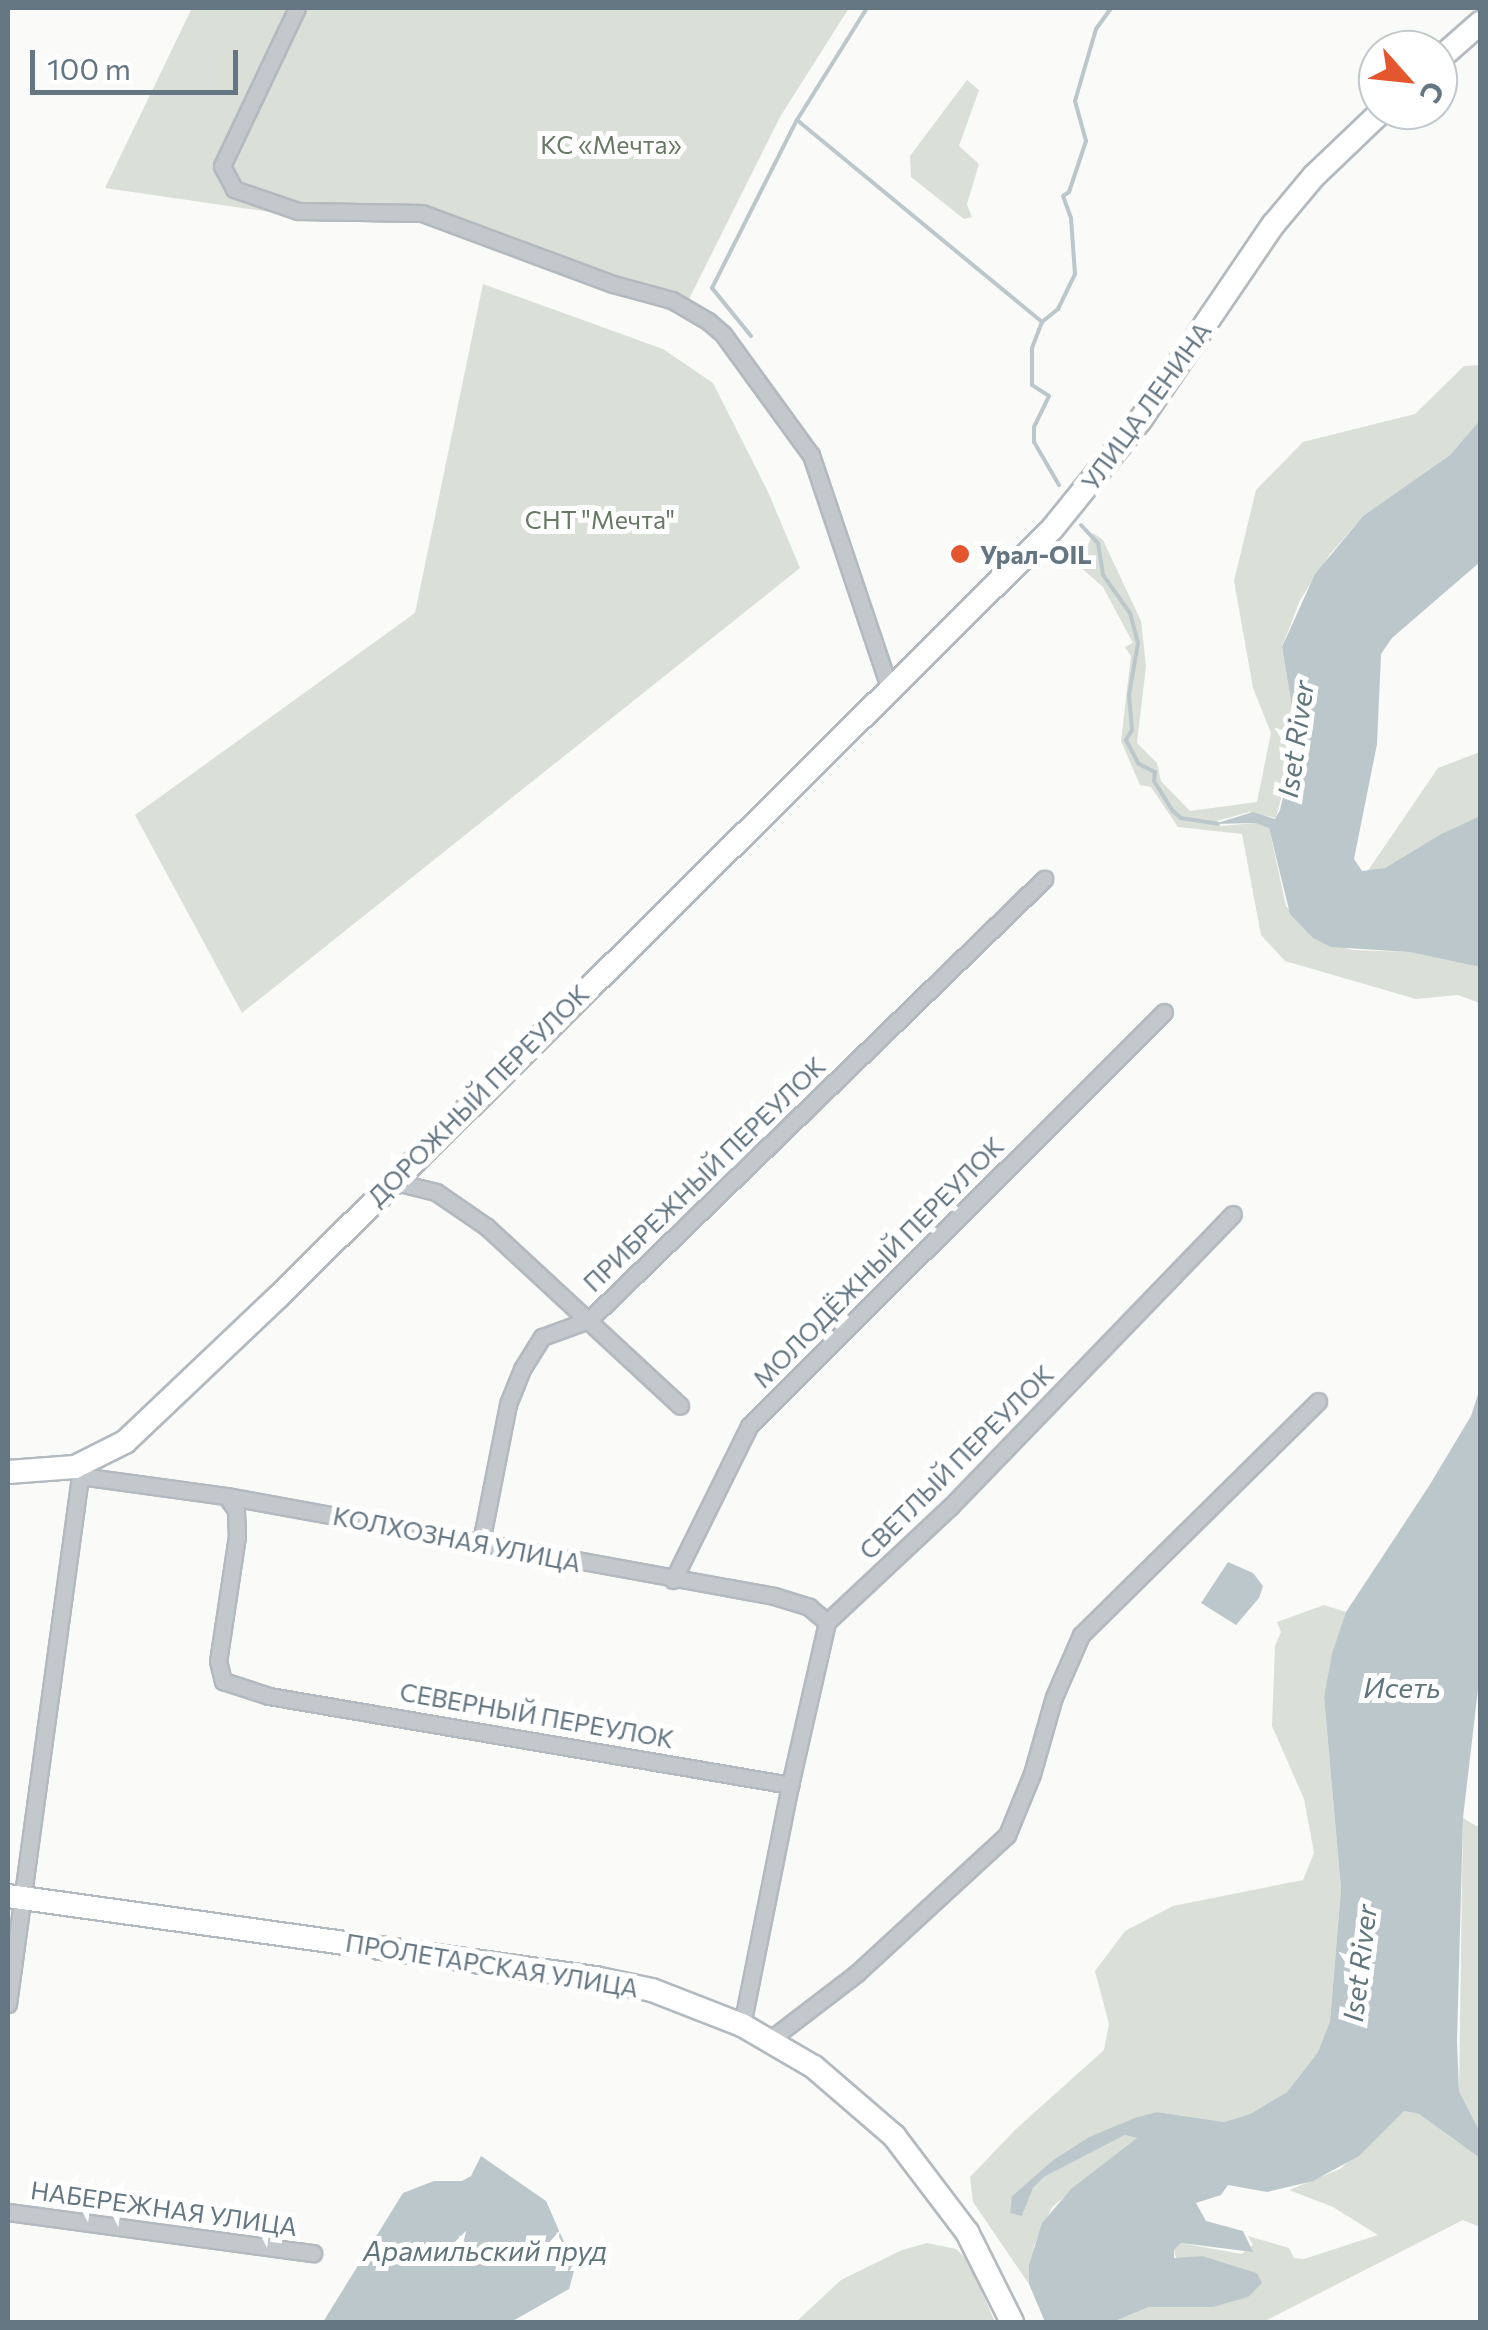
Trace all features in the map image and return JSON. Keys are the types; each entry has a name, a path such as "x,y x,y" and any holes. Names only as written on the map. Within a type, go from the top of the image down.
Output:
{"main road":[{"path":"1458,42 1480,23"},
{"name":"УЛИЦА ЛЕНИНА","path":"890,687 1077,502 1141,419 1273,226 1314,176 1362,130"},
{"name":"ДОРОЖНЫЙ ПЕРЕУЛОК","path":"8,1472 78,1472 125,1442 166,1406 890,687"},
{"name":"ПРОЛЕТАРСКАЯ УЛИЦА","path":"15,1897 596,1978 652,1990 742,2024 771,2039 860,2103 894,2136 967,2232 1012,2322"}],"street":[{"path":"297,8 222,166 234,189 298,211 422,213 613,284 672,300 708,322 723,334 811,456 890,687"},
{"name":"ПРИБРЕЖНЫЙ ПЕРЕУЛОК","path":"481,1542 497,1446 522,1369 542,1337 589,1320 1044,879"},
{"name":"МОЛОДЁЖНЫЙ ПЕРЕУЛОК","path":"673,1580 748,1426 1164,1012"},
{"path":"390,1181 436,1192 487,1227 680,1406"},
{"name":"СВЕТЛЫЙ ПЕРЕУЛОК","path":"827,1622 950,1507 1234,1214"},
{"path":"771,2039 857,1974 1007,1835 1032,1774 1054,1697 1081,1635 1318,1401"},
{"path":"8,2004 15,1897 78,1472"},
{"name":"КОЛХОЗНАЯ УЛИЦА","path":"78,1472 774,1596 810,1607 827,1622"},
{"name":"СЕВЕРНЫЙ ПЕРЕУЛОК","path":"226,1496 236,1510 237,1536 218,1661 223,1682 270,1696 790,1785"},
{"path":"742,2024 827,1622"},
{"name":"НАБЕРЕЖНАЯ УЛИЦА","path":"8,2212 313,2253"}],"green space":[{"name":"КС «Мечта»","path":"192,8 849,8 780,117 681,315 438,224 298,216 105,188"},
{"path":"967,80 979,90 959,146 979,164 967,204 972,217 964,219 911,177 910,156"},
{"name":"СНТ \"Мечта\"","path":"483,284 663,349 713,383 768,492 800,568 242,1013 135,815 415,613"},
{"path":"1480,365 1480,420 1450,455 1363,516 1330,554 1300,600 1282,647 1297,737 1276,818 1249,812 1217,821 1221,826 1255,823 1269,828 1286,906 1313,938 1352,950 1409,952 1480,967 1480,1003 1458,995 1416,999 1285,961 1261,935 1242,834 1178,827 1151,787 1140,785 1121,741 1131,656 1125,647 1133,643 1103,587 1079,566 1093,533 1103,540 1141,621 1146,666 1137,743 1157,763 1161,781 1190,811 1257,802 1271,733 1253,688 1234,581 1256,490 1303,442 1415,414 1464,366"},
{"path":"1480,752 1480,816 1385,868 1367,872 1438,768"},
{"path":"1324,1605 1346,1612 1324,1697 1341,1889 1330,2021 1318,2052 1287,2092 1250,2114 1224,2122 1157,2112 1089,2137 1053,2160 1012,2196 1022,2216 1033,2188 1044,2177 1125,2135 1137,2138 1052,2207 1034,2246 1029,2284 973,2202 970,2177 1015,2130 1104,2050 1109,2024 1095,1971 1125,1931 1173,1906 1303,1880 1314,1853 1304,1799 1272,1726 1275,1646 1281,1632 1277,1622"},
{"path":"1463,1818 1480,1828 1480,2132 1459,2091"},
{"path":"1404,2111 1419,2114 1480,2158 1480,2227 1463,2220 1263,2322 1113,2322 1149,2307 1213,2307 1257,2273 1203,2256 1177,2260 1174,2250 1181,2243 1242,2254 1253,2245 1248,2236 1289,2248 1294,2258 1304,2259 1378,2235 1333,2207 1289,2190 1340,2169"},
{"path":"927,2243 956,2249 967,2259 995,2322 796,2322 841,2280 902,2250"}],"water":[{"path":"1480,420 1480,562 1392,638 1381,654 1377,744 1354,859 1362,871 1385,868 1480,816 1480,967 1409,952 1331,947 1313,938 1290,914 1269,828 1255,823 1214,824 1253,812 1275,819 1280,810 1297,737 1282,647 1315,574 1363,516 1450,455"},
{"name":"Исеть","path":"1480,1388 1480,1672 1463,1818 1457,2042 1459,2091 1480,2132 1480,2158 1419,2114 1404,2111 1359,2156 1313,2181 1267,2192 1228,2185 1221,2195 1196,2203 1206,2221 1243,2231 1253,2252 1181,2243 1174,2250 1174,2258 1203,2256 1257,2273 1262,2283 1248,2297 1213,2307 1149,2307 1113,2322 1045,2322 1029,2284 1029,2265 1042,2223 1071,2189 1137,2138 1125,2135 1044,2177 1033,2188 1022,2216 1010,2213 1012,2196 1053,2160 1089,2137 1135,2118 1157,2112 1224,2122 1250,2114 1287,2092 1318,2052 1330,2021 1341,1889 1324,1697 1332,1654 1346,1612 1471,1416"},
{"path":"1228,1562 1253,1573 1263,1586 1259,1598 1236,1625 1201,1603"},
{"name":"Арамильский пруд","path":"481,2156 546,2201 575,2267 569,2289 511,2322 323,2322 403,2193 434,2181 462,2181 471,2176"}],"waterway":[{"path":"797,120 867,8"},
{"path":"1059,485 1034,442 1034,427 1049,396 1032,385 1032,348 1042,322 1058,309 1075,274 1071,218 1063,196 1069,192 1086,141 1075,101 1096,29 1111,8"},
{"path":"751,336 712,288 797,120 1042,322"},
{"path":"1081,525 1098,543 1103,575 1130,613 1138,643 1129,695 1132,730 1126,740 1139,764 1155,772 1154,781 1173,811 1181,818 1218,824"}],"place":[{"name":"Урал-OIL","path":"960,554"}],"water label":[{"name":"Iset River","path":"1295,739"},
{"name":"Iset River","path":"1359,1963"}]}
